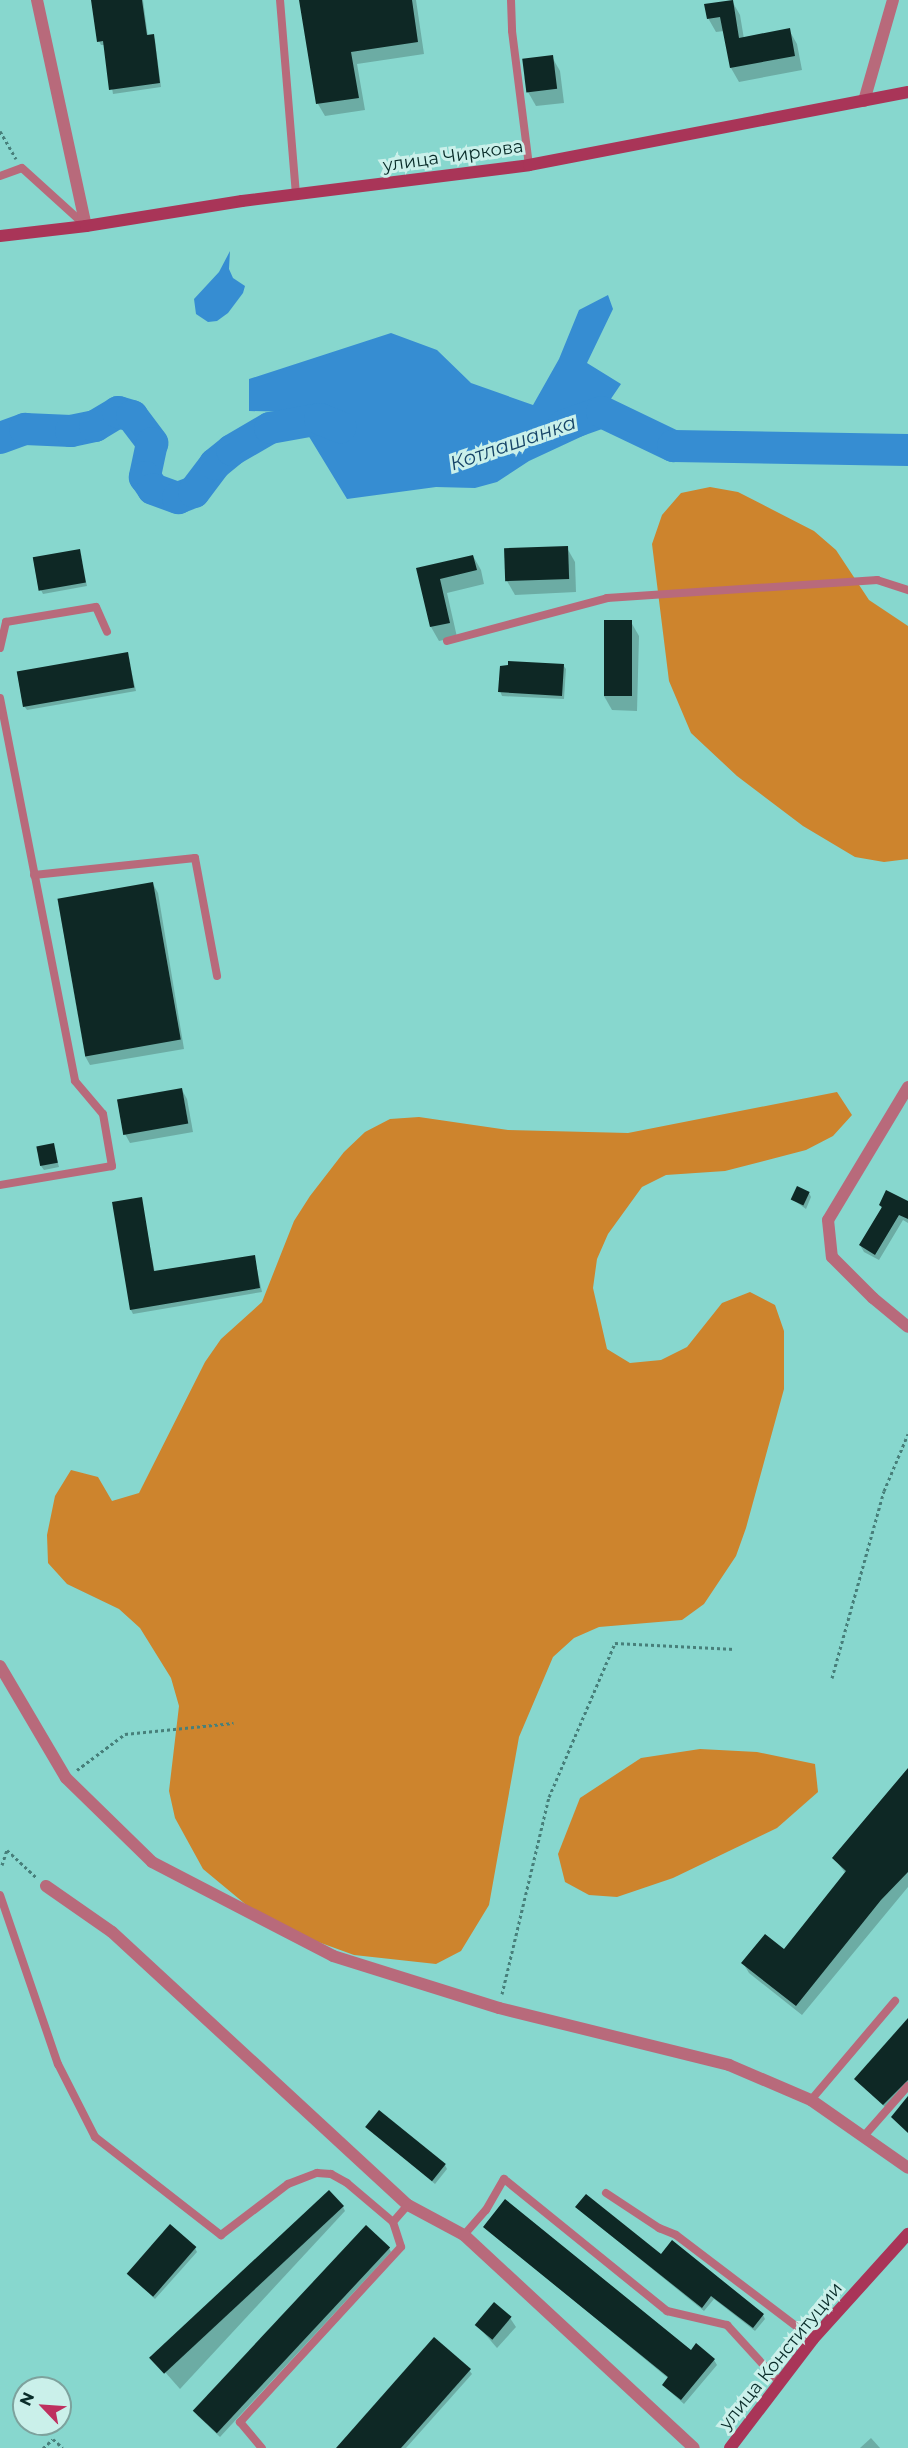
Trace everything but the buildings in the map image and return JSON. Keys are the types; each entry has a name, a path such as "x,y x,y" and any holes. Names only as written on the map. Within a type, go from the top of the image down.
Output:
{"main road":[{"name":"улица Чиркова","path":"0,236 529,165 908,92"},
{"name":"улица Конституции","path":"730,2448 813,2339 908,2234"}],"street":[{"path":"37,0 86,226"},
{"path":"864,101 893,0"},
{"path":"908,1087 828,1220 832,1257 873,1298 908,1327"},
{"path":"0,1666 66,1778 152,1862 333,1956 498,2008 729,2065 811,2100 908,2168"},
{"path":"46,1886 112,1932 408,2205 464,2235 694,2448"}],"lane":[{"path":"280,0 296,195"},
{"path":"511,0 512,31 529,165"},
{"path":"0,176 21,168 86,226"},
{"path":"447,641 607,598 878,580 908,590"},
{"path":"0,648 6,622 96,607 107,632"},
{"path":"0,698 75,1081 103,1114 112,1166 0,1185"},
{"path":"34,876 195,858 217,976"},
{"path":"0,1895 58,2064 95,2137 221,2235 288,2184 317,2173 331,2174 347,2183 393,2222 401,2247 240,2422 262,2448"},
{"path":"811,2100 895,2001"},
{"path":"864,2136 908,2086"},
{"path":"464,2235 486,2210 504,2179 667,2312 727,2325 780,2383"},
{"path":"606,2193 676,2235 813,2339"},
{"path":"393,2222 408,2205"}],"path":[{"path":"0,131 21,168"},
{"path":"832,1678 884,1491 908,1434"},
{"path":"498,2008 549,1797 615,1643 735,1649"},
{"path":"66,1778 125,1734 233,1724"},
{"path":"2,1865 7,1850 46,1886"},
{"path":"43,2448 53,2439 63,2448"}],"shaded area":[{"path":"710,487 738,492 814,531 836,550 869,600 908,626 908,859 884,862 855,857 803,826 737,776 691,733 669,681 652,544 662,515 681,493"},
{"path":"837,1092 852,1115 833,1136 806,1150 725,1171 666,1175 642,1187 608,1234 597,1259 593,1288 607,1349 630,1363 661,1360 687,1347 722,1303 750,1292 775,1305 784,1331 784,1389 746,1528 736,1556 704,1604 682,1620 599,1627 574,1638 553,1657 519,1737 489,1905 461,1951 436,1964 354,1955 299,1935 250,1908 203,1869 175,1818 169,1791 179,1706 171,1678 140,1628 119,1609 67,1584 48,1563 47,1535 55,1496 71,1470 98,1477 112,1501 139,1493 205,1362 221,1339 262,1302 294,1221 310,1196 344,1152 365,1132 390,1119 419,1117 508,1130 628,1133"},
{"path":"700,1749 757,1752 815,1764 818,1792 777,1828 673,1878 617,1897 589,1895 565,1882 558,1854 580,1798 641,1758"}],"water":[{"path":"230,251 229,269 233,278 245,286 243,293 228,313 217,321 208,322 196,314 194,299 219,272"},
{"path":"608,295 613,309 587,363 621,384 587,434 529,461 497,482 475,488 436,487 347,499 294,412 249,411 249,379 391,333 437,350 471,383 533,405 559,359 579,310"}],"waterway":[{"name":"Котлашанка","path":"0,438 25,429 71,431 95,426 118,412 132,416 152,443 145,477 153,489 178,498 194,492 215,464 232,450 270,428 320,419 340,427"},
{"name":"Котлашанка","path":"563,426 602,412 673,446 908,450"}]}
